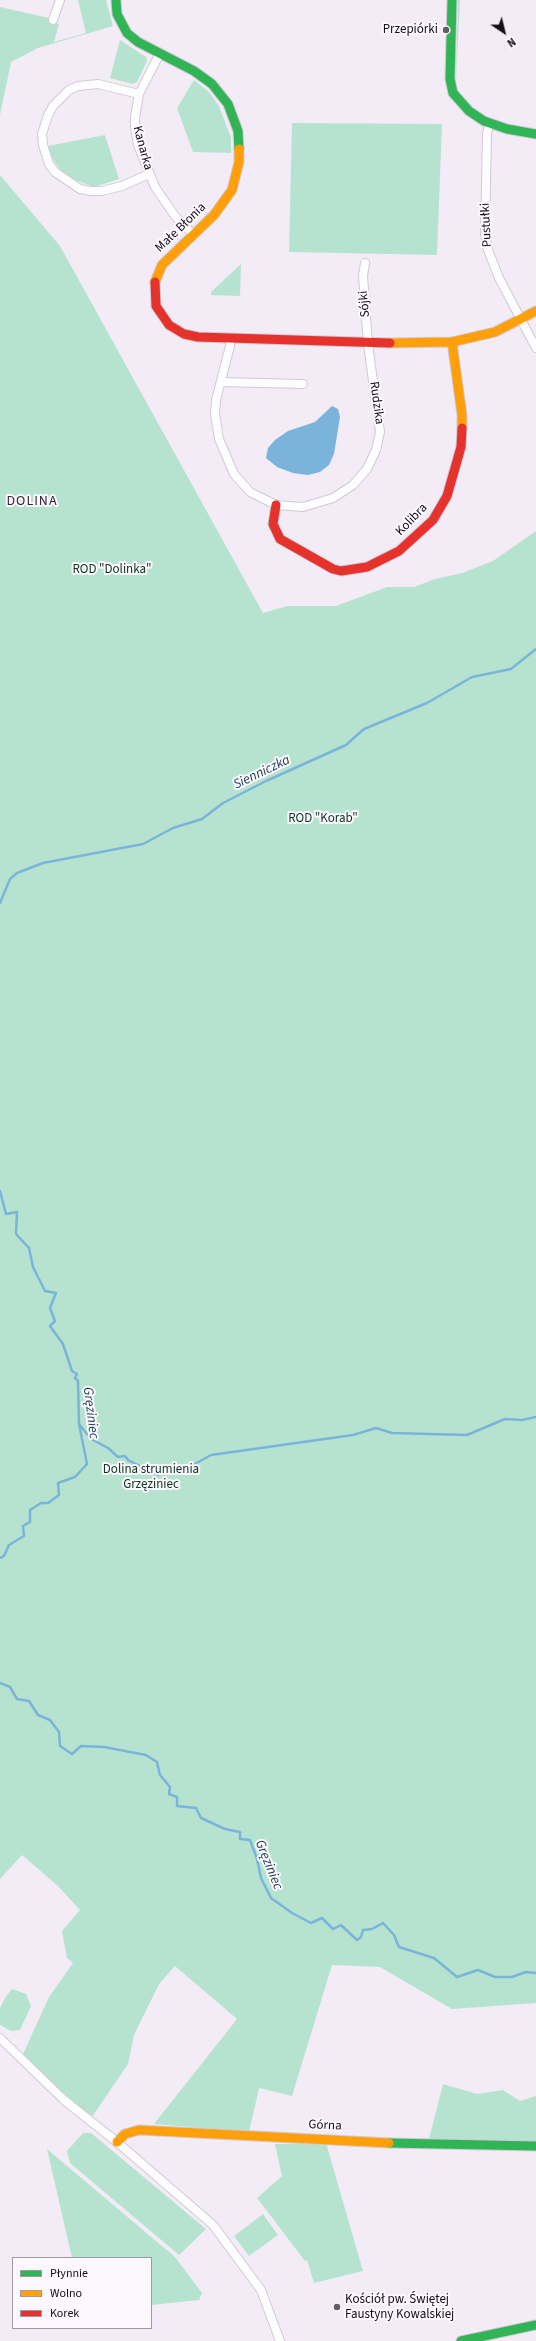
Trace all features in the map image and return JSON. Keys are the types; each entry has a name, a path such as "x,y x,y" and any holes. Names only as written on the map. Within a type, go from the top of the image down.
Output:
{"street":[{"path":"53,20 60,0"},
{"name":"Małe Błonia","path":"116,0 117,14 127,33 138,42 194,71 212,84 228,104 238,131 239,162 232,190 218,210 169,257 158,271 154,292 156,306 169,325 184,334 230,339 368,344 452,342 487,335 536,311"},
{"path":"452,0 451,88 469,111 490,124 536,134"},
{"name":"Kanarka","path":"160,53 139,94 134,117 135,128 149,174 169,208 193,234"},
{"path":"139,94 98,84 86,84 69,90 53,106 48,116 42,134 43,145 49,164 55,172 80,189 102,191 122,186 149,174"},
{"name":"Pustułki","path":"490,124 487,133 486,234 488,250 499,278 536,348"},
{"name":"Sójki","path":"365,263 363,276 368,344"},
{"name":"Rudzika","path":"230,339 214,414 223,452 242,485 257,497 276,505 303,507 333,498 360,478 372,460 380,432 368,344"},
{"name":"Kolibra","path":"276,505 273,524 280,539 333,569 341,571 367,568 399,551 414,539 433,520 447,496 461,447 462,415 452,342"},
{"path":"220,382 303,384"},
{"path":"0,2038 64,2100 193,2206 223,2236 261,2290 280,2341"},
{"name":"Górna","path":"117,2142 125,2134 140,2130 417,2144 536,2146"},
{"path":"461,2341 536,2325"}],"green space":[{"path":"78,0 106,0 113,26 38,48 11,62 0,115 0,7 49,18 49,22 59,24 54,42 86,33"},
{"path":"458,0 460,0 456,82 456,77"},
{"path":"120,40 146,57 147,61 137,82 132,84 110,78"},
{"path":"194,80 209,92 219,106 231,138 231,153 193,152 177,108"},
{"path":"292,123 442,124 437,255 289,252"},
{"path":"105,135 119,179 94,187 75,180 62,172 52,158 48,146"},
{"path":"0,175 60,246 263,613 287,606 336,606 387,587 414,587 435,579 462,573 493,561 536,531 536,2003 452,2009 380,1967 332,1965 292,2096 259,2088 249,2132 154,2124 237,2019 175,1966 159,1984 134,2035 128,2064 92,2117 83,2112 23,2054 49,1997 73,1963 67,1958 62,1931 80,1910 58,1886 22,1855 0,1879"},
{"path":"241,264 240,296 211,295 211,292"},
{"path":"12,1989 26,1994 31,2006 20,2030 11,2031 0,2025 0,2008"},
{"path":"443,2084 477,2094 503,2090 520,2101 536,2096 536,2142 429,2139"},
{"path":"83,2133 91,2133 206,2229 179,2255 70,2163 67,2151"},
{"path":"326,2143 363,2271 314,2283 307,2260 305,2261 257,2198 282,2176 275,2144"},
{"path":"47,2149 175,2257 202,2293 199,2300 152,2305 152,2257 72,2257"},
{"path":"263,2214 278,2235 249,2256 234,2236"}],"water":[{"path":"332,406 338,409 340,417 334,454 329,465 320,472 308,475 293,473 277,467 266,458 268,448 275,440 288,431 315,422"}],"waterway":[{"name":"Sienniczka","path":"0,903 10,879 17,873 43,863 143,844 173,828 202,819 223,803 266,781 346,745 364,729 427,703 472,677 511,669 536,649"},
{"name":"Gręziniec","path":"0,1191 6,1214 17,1212 16,1234 29,1248 33,1267 45,1291 56,1293 50,1308 55,1321 50,1326 63,1344 72,1371 77,1374 75,1378 78,1381 79,1424 87,1464 75,1477 58,1483 59,1495 48,1503 41,1503 30,1510 30,1522 23,1526 24,1536 9,1545 4,1556 0,1558"},
{"path":"79,1424 91,1439 108,1448 118,1457 125,1456 128,1460 158,1475 165,1468 184,1470 211,1455 353,1435 376,1428 392,1433 467,1435 505,1419 522,1420 536,1417"},
{"name":"Gręziniec","path":"0,1683 10,1687 17,1699 29,1701 38,1715 50,1720 59,1732 60,1746 72,1754 81,1746 104,1747 146,1755 157,1762 160,1775 170,1787 169,1794 177,1797 177,1806 196,1808 201,1818 225,1829 240,1832 240,1839 250,1840 257,1859 261,1878 271,1898 292,1913 311,1923 322,1918 333,1929 341,1925 357,1940 361,1937 363,1930 372,1929 383,1923 394,1935 399,1947 434,1958 457,1977 478,1970 495,1977 512,1977 526,1972 536,1973"}],"traffic: fast":[{"path":"116,0 117,14 127,33 138,42 194,71 212,84 228,104 238,131 239,149"},
{"path":"452,0 450,79 453,93 469,111 484,121 507,129 536,134"},
{"path":"389,2143 536,2146"},
{"path":"461,2341 536,2325"}],"traffic: slow":[{"path":"155,282 162,265 214,215 232,190 239,162 239,149"},
{"path":"390,343 452,342 495,332 536,311"},
{"path":"452,342 462,415 462,428"},
{"path":"117,2142 125,2134 139,2130 389,2143"}],"traffic: jam":[{"path":"155,282 156,306 169,325 184,334 198,337 390,343"},
{"path":"276,505 273,524 280,539 333,569 341,571 367,567 399,551 433,520 447,496 461,447 462,428"}],"place":[{"name":"Przepiórki","path":"446,30"},
{"name":"Kościół pw. Świętej Faustyny Kowalskiej","path":"337,2307"}],"district":[{"name":"DOLINA","path":"32,502"}],"park label":[{"name":"ROD \"Dolinka\"","path":"112,570"},
{"name":"ROD \"Korab\"","path":"323,819"},
{"name":"Dolina strumienia Grzęziniec","path":"151,1478"}]}
